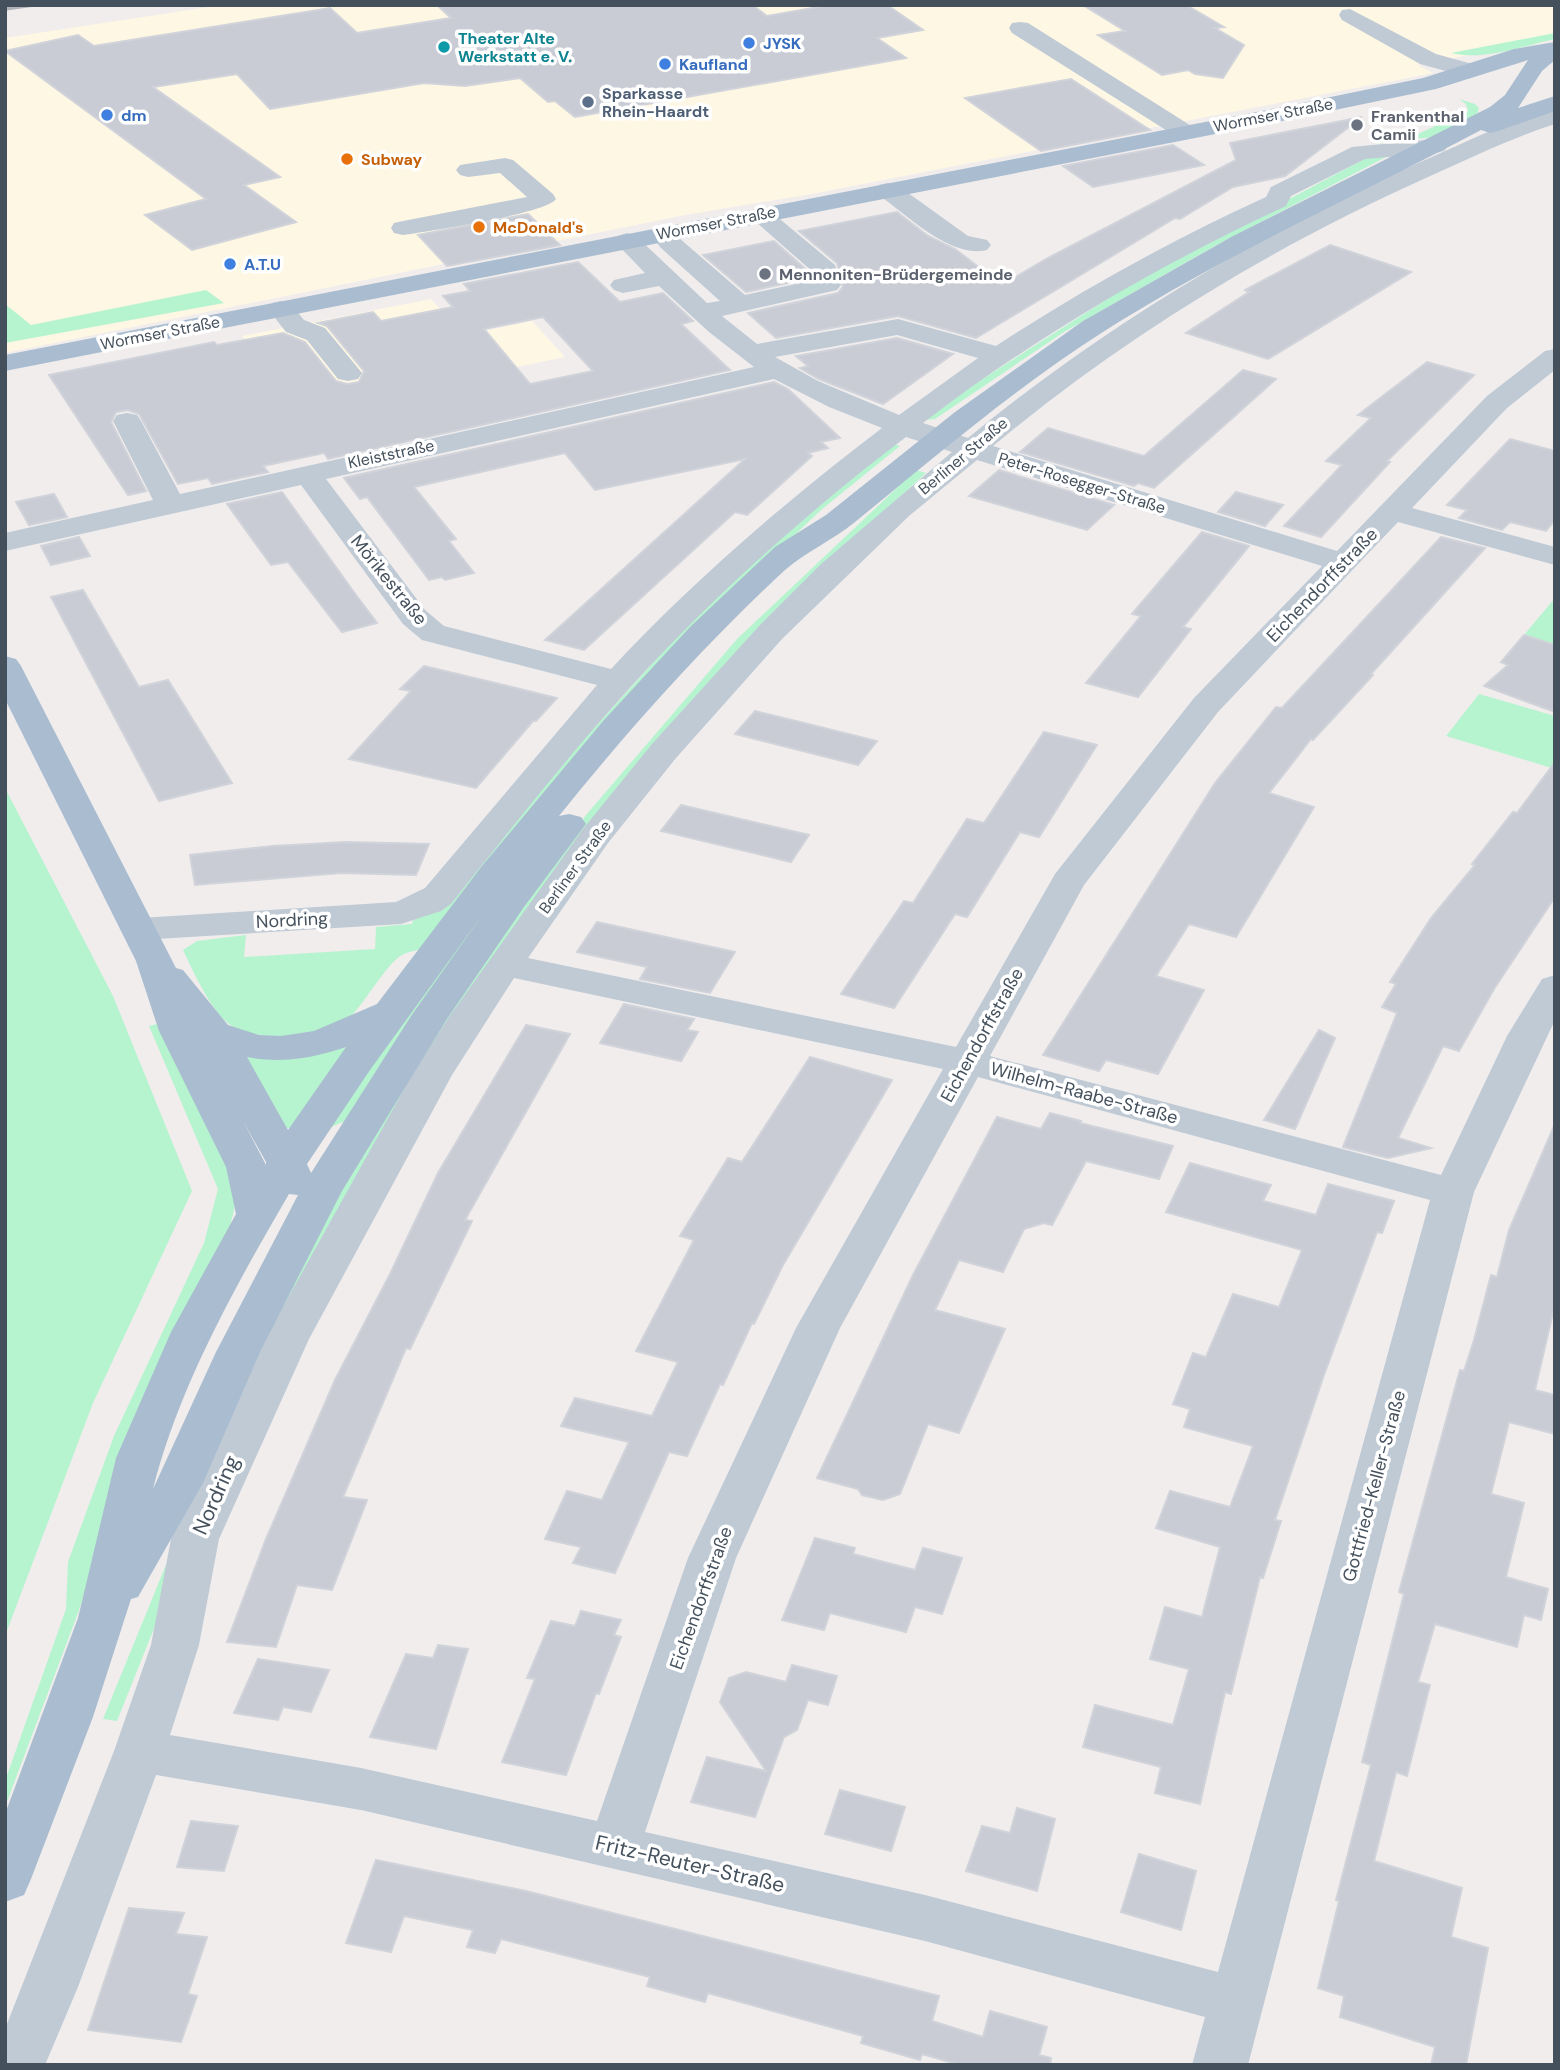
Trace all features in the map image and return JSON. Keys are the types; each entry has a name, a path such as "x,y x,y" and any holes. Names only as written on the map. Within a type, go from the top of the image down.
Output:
{"main road":[{"name":"Wormser Straße","path":"9,362 1428,84 1522,54 1555,50"},
{"name":"Wormser Straße","path":"1483,102 1514,100 1539,59 1555,50"},
{"name":"Wormser Straße","path":"1428,84 1524,82"},
{"path":"1524,82 1555,82"},
{"path":"1428,84 1483,102"},
{"name":"Berliner Straße","path":"1436,146 1483,102"},
{"name":"Berliner Straße","path":"436,951 566,787 636,704 743,593 789,551 837,522 936,438 1088,330 1144,295 1284,218 1436,146 1555,103"},
{"name":"Berliner Straße","path":"495,952 593,793 662,710 763,602 811,558 837,522"},
{"path":"5,666 148,945 178,1031 246,1167 255,1212"},
{"path":"148,945 214,1034 286,1162 299,1193 302,1226"},
{"name":"Nordring","path":"5,1879 40,1793 103,1614 133,1478 156,1416 196,1327 255,1212 286,1162 436,951"},
{"name":"Nordring","path":"103,1614 180,1483 238,1352 302,1226 416,1039 495,952"},
{"path":"214,1034 232,1043 264,1049 305,1048 351,1033 391,1012"}],"street":[{"path":"1350,15 1428,59 1468,70"},
{"path":"1020,29 1185,132"},
{"name":"Berliner Straße","path":"495,952 664,751 771,632 832,571 971,449 1046,388 1155,313 1242,261 1358,199 1515,130 1555,116"},
{"name":"Berliner Straße","path":"438,896 524,791 620,681 693,605 769,533 902,426 1000,356 1121,279 1183,245 1277,201 1280,192 1360,152 1436,146"},
{"path":"403,228 531,204 544,199 505,165 468,170"},
{"path":"888,190 960,243 978,245"},
{"path":"703,312 828,285 826,270 760,215"},
{"name":"Peter-Rosegger-Straße","path":"627,240 703,312 754,354 831,398 936,438 1344,563"},
{"path":"670,243 739,304"},
{"path":"623,285 666,277"},
{"path":"281,309 295,326 316,334 348,373"},
{"path":"754,354 875,329 898,327 1000,356"},
{"name":"Eichendorffstraße","path":"614,1847 712,1558 818,1328 1068,882 1206,705 1497,402 1555,357"},
{"name":"Kleiststraße","path":"5,542 778,370"},
{"path":"127,421 170,504"},
{"name":"Mörikestraße","path":"307,473 414,617 433,633 460,643 620,681"},
{"path":"1393,512 1555,555"},
{"name":"Nordring","path":"148,945 388,915 428,904 438,896"},
{"name":"Wilhelm-Raabe-Straße","path":"495,952 967,1062 1453,1192"},
{"name":"Nordring","path":"18,2065 51,1987 139,1751 175,1644 195,1539 287,1339 432,1075 495,952"},
{"name":"Gottfried-Keller-Straße","path":"1220,2065 1453,1192 1526,1036 1555,987"},
{"name":"Fritz-Reuter-Straße","path":"139,1751 361,1790 614,1847 925,1918 1236,2001"}],"shaded area":[{"path":"222,5 1555,5 1555,38 1418,65 1433,73 817,193 685,215 5,353 5,38"},
{"path":"431,299 465,335 532,321 565,357 302,412 242,336"}],"green space":[{"path":"1555,33 1555,39 1503,52 1477,55 1451,53"},
{"path":"1459,99 1475,104 1479,108 1477,114 1433,137 1374,144 1418,134 1468,111 1466,104"},
{"path":"1372,155 1388,156 1213,247 1064,332 935,419 927,420 923,417 1137,280"},
{"path":"206,290 224,303 5,343 5,304 31,325"},
{"path":"894,444 900,446 821,510 758,570 428,947 396,959 350,1017 326,1030 310,1034 275,1036 244,1031 232,1026 217,1012 183,950 197,941 246,935 244,957 375,949 376,927 412,924 413,920 424,916 699,612 791,528"},
{"path":"916,470 926,473 848,544 595,818 240,1414 117,1721 103,1719 228,1413 352,1170 449,1005 586,815 737,639"},
{"path":"1555,598 1555,645 1524,635"},
{"path":"1479,694 1555,716 1555,769 1446,736"},
{"path":"5,788 113,996 192,1191 93,1403 5,1636"},
{"path":"536,840 353,1118 316,1133"},
{"path":"169,1021 230,1161 236,1202 225,1247 134,1438 78,1613 5,1807 5,1781 66,1609 68,1562 114,1436 204,1243 218,1189 149,1026"},
{"path":"359,1038 294,1128 284,1128 246,1056"}],"building":[{"path":"437,5 752,5 767,16 830,5 887,5 923,30 877,38 906,58 575,117 555,101 548,102 520,78 465,86 424,83 270,109 237,74 153,87 280,177 244,185 296,222 192,250 145,215 206,199 5,51 78,35 94,46 330,8 357,33 451,18"},
{"path":"1083,5 1186,5 1224,27 1215,28 1244,45 1223,78 1195,74 1188,70 1162,75 1098,35 1125,31"},
{"path":"1071,79 1150,130 1041,151 965,98"},
{"path":"1362,117 1285,176 1233,187 1180,219 1175,218 976,338 898,316 776,338 748,313 838,293 843,287 837,263 799,231 897,212 928,236 955,249 1002,285 1046,259 1236,160 1230,143"},
{"path":"1173,145 1204,165 1093,187 1063,166"},
{"path":"528,214 560,245 447,266 418,235"},
{"name":"Mennoniten-Brüdergemeinde","path":"774,241 811,274 811,278 746,292 703,255"},
{"path":"1330,245 1411,272 1268,359 1186,333 1249,292 1245,290"},
{"path":"578,262 620,302 663,293 693,321 681,324 730,370 328,459 324,453 263,466 268,472 212,484 208,478 178,484 139,414 128,410 116,412 111,422 146,491 128,495 49,375 214,342 217,345 283,333 305,342 336,381 347,384 359,382 364,371 327,326 318,323 373,312 381,321 453,307 443,296 470,291 464,284","holes":["543,317 593,371 530,384 484,329"]},
{"path":"897,338 953,354 883,404 819,379 800,368 808,366 796,356"},
{"path":"1427,362 1474,375 1387,461 1390,462 1321,537 1284,526 1342,465 1326,461 1371,418 1358,415"},
{"path":"1243,370 1276,379 1154,488 1138,483 1134,486 1020,452 1048,428 1144,456"},
{"path":"774,382 788,389 840,438 821,442 828,448 808,453 812,456 747,515 735,512 584,650 545,640 745,459 595,490 565,453 414,487 456,539 449,541 474,573 445,580 442,577 429,580 367,497 360,499 344,478"},
{"path":"1510,439 1555,451 1555,520 1546,531 1510,522 1502,530 1459,518 1467,510 1447,505"},
{"path":"999,470 1114,505 1087,530 969,496"},
{"path":"282,492 377,623 342,632 288,562 271,565 227,504"},
{"path":"1236,492 1283,505 1265,526 1218,512"},
{"path":"54,494 67,517 29,525 16,502"},
{"path":"1202,532 1249,546 1183,627 1191,629 1138,697 1086,683 1141,616 1132,614"},
{"path":"79,537 90,556 51,565 41,546"},
{"path":"1441,537 1485,548 1371,674 1373,675 1313,740 1311,739 1269,793 1314,807 1236,937 1189,924 1156,976 1204,990 1158,1074 1106,1060 1099,1071 1043,1055 1215,783 1276,707 1282,708"},
{"path":"83,590 139,687 168,680 232,783 159,801 51,597"},
{"path":"1524,635 1555,645 1555,712 1484,686 1508,665 1501,662"},
{"path":"424,666 557,698 533,721 476,788 349,759 411,691 400,689"},
{"path":"755,711 877,741 858,765 735,734"},
{"path":"1044,732 1097,745 1039,837 1020,832 967,917 955,914 894,1008 841,994 904,901 913,903 967,819 984,823"},
{"path":"1555,762 1555,897 1494,989 1459,1051 1443,1046 1398,1138 1431,1148 1388,1158 1343,1147 1397,1013 1382,1007 1396,984 1390,982 1431,918"},
{"path":"681,805 809,835 791,862 661,831"},
{"path":"346,842 429,844 416,875 341,873 195,885 190,855"},
{"path":"597,922 735,952 710,993 640,979 647,967 577,952"},
{"path":"624,1004 694,1019 687,1030 698,1032 681,1061 600,1043"},
{"path":"526,1025 570,1034 465,1220 472,1221 410,1349 406,1348 343,1497 367,1500 332,1590 297,1585 276,1647 227,1642 266,1539 335,1380 438,1173"},
{"path":"1319,1030 1335,1038 1295,1129 1264,1120"},
{"path":"810,1057 892,1080 783,1265 723,1385 720,1384 687,1456 669,1452 615,1573 573,1563 581,1547 545,1539 567,1491 602,1500 629,1442 561,1426 575,1398 652,1416 678,1362 636,1351 694,1240 680,1236 728,1158 742,1162"},
{"path":"1050,1113 1173,1146 1159,1179 1086,1161 1052,1225 1044,1223 1024,1229 1003,1272 959,1260 935,1310 1005,1329 959,1433 928,1424 900,1494 883,1500 862,1495 858,1489 817,1478 913,1275 997,1117 1041,1129"},
{"path":"1555,1124 1555,1304 1535,1390 1555,1395 1555,1434 1509,1422 1491,1494 1524,1503 1506,1577 1548,1589 1541,1620 1524,1615 1517,1647 1435,1624 1418,1682 1430,1685 1407,1776 1396,1772 1374,1861 1462,1888 1451,1937 1488,1948 1466,2065 1431,2065 1435,2047 1340,2017 1344,1996 1318,1988 1339,1901 1336,1900 1371,1765 1362,1762 1404,1594 1399,1592 1450,1406 1460,1370 1464,1371 1474,1340 1491,1275 1497,1277 1509,1230"},
{"path":"1190,1163 1271,1185 1263,1201 1316,1215 1328,1184 1394,1201 1382,1233 1377,1232 1324,1375 1275,1520 1281,1521 1263,1578 1260,1577 1231,1694 1225,1692 1200,1804 1155,1793 1161,1767 1083,1747 1095,1705 1173,1725 1189,1669 1150,1659 1165,1607 1202,1617 1220,1547 1156,1528 1170,1491 1230,1507 1253,1446 1184,1427 1190,1409 1173,1404 1193,1353 1206,1357 1233,1294 1279,1307 1302,1250 1166,1212"},
{"path":"815,1538 855,1548 853,1554 915,1570 923,1548 962,1558 942,1614 915,1607 906,1632 830,1613 824,1630 782,1620"},
{"path":"581,1611 621,1620 614,1635 621,1637 599,1694 596,1693 566,1775 502,1762 535,1679 527,1678 551,1621 575,1626"},
{"path":"438,1645 468,1649 436,1749 370,1737 406,1654 433,1658"},
{"path":"258,1659 329,1670 311,1712 283,1707 278,1720 234,1713"},
{"path":"792,1665 837,1676 828,1705 808,1700 797,1730 784,1737 755,1817 691,1802 707,1757 766,1771 720,1702 729,1678 746,1672 786,1682"},
{"path":"840,1790 905,1807 891,1851 825,1834"},
{"path":"1017,1808 1055,1819 1037,1891 966,1871 982,1826 1010,1833"},
{"path":"191,1821 238,1826 224,1871 177,1867"},
{"path":"1139,1854 1196,1871 1181,1930 1121,1912"},
{"path":"376,1860 526,1891 939,1996 932,2021 983,2037 990,2011 1047,2027 1039,2055 1051,2058 1050,2065 960,2065 922,2054 920,2060 861,2043 863,2036 708,1993 705,2002 647,1986 650,1977 501,1939 495,1953 467,1947 473,1930 404,1916 391,1952 346,1943"},
{"path":"129,1908 184,1913 176,1934 207,1937 188,1994 197,1996 181,2042 88,2030"}],"railway":[{"path":"5,9 33,5"}],"place":[{"name":"JYSK","path":"749,43"},
{"name":"Theater Alte Werkstatt e. V.","path":"444,47"},
{"name":"Kaufland","path":"665,64"},
{"name":"Sparkasse Rhein-Haardt","path":"588,102"},
{"name":"dm","path":"107,115"},
{"name":"Frankenthal Camii","path":"1357,125"},
{"name":"Subway","path":"347,159"},
{"name":"McDonald's","path":"479,227"},
{"name":"A.T.U","path":"230,264"},
{"name":"Mennoniten-Brüdergemeinde","path":"765,274"}]}
